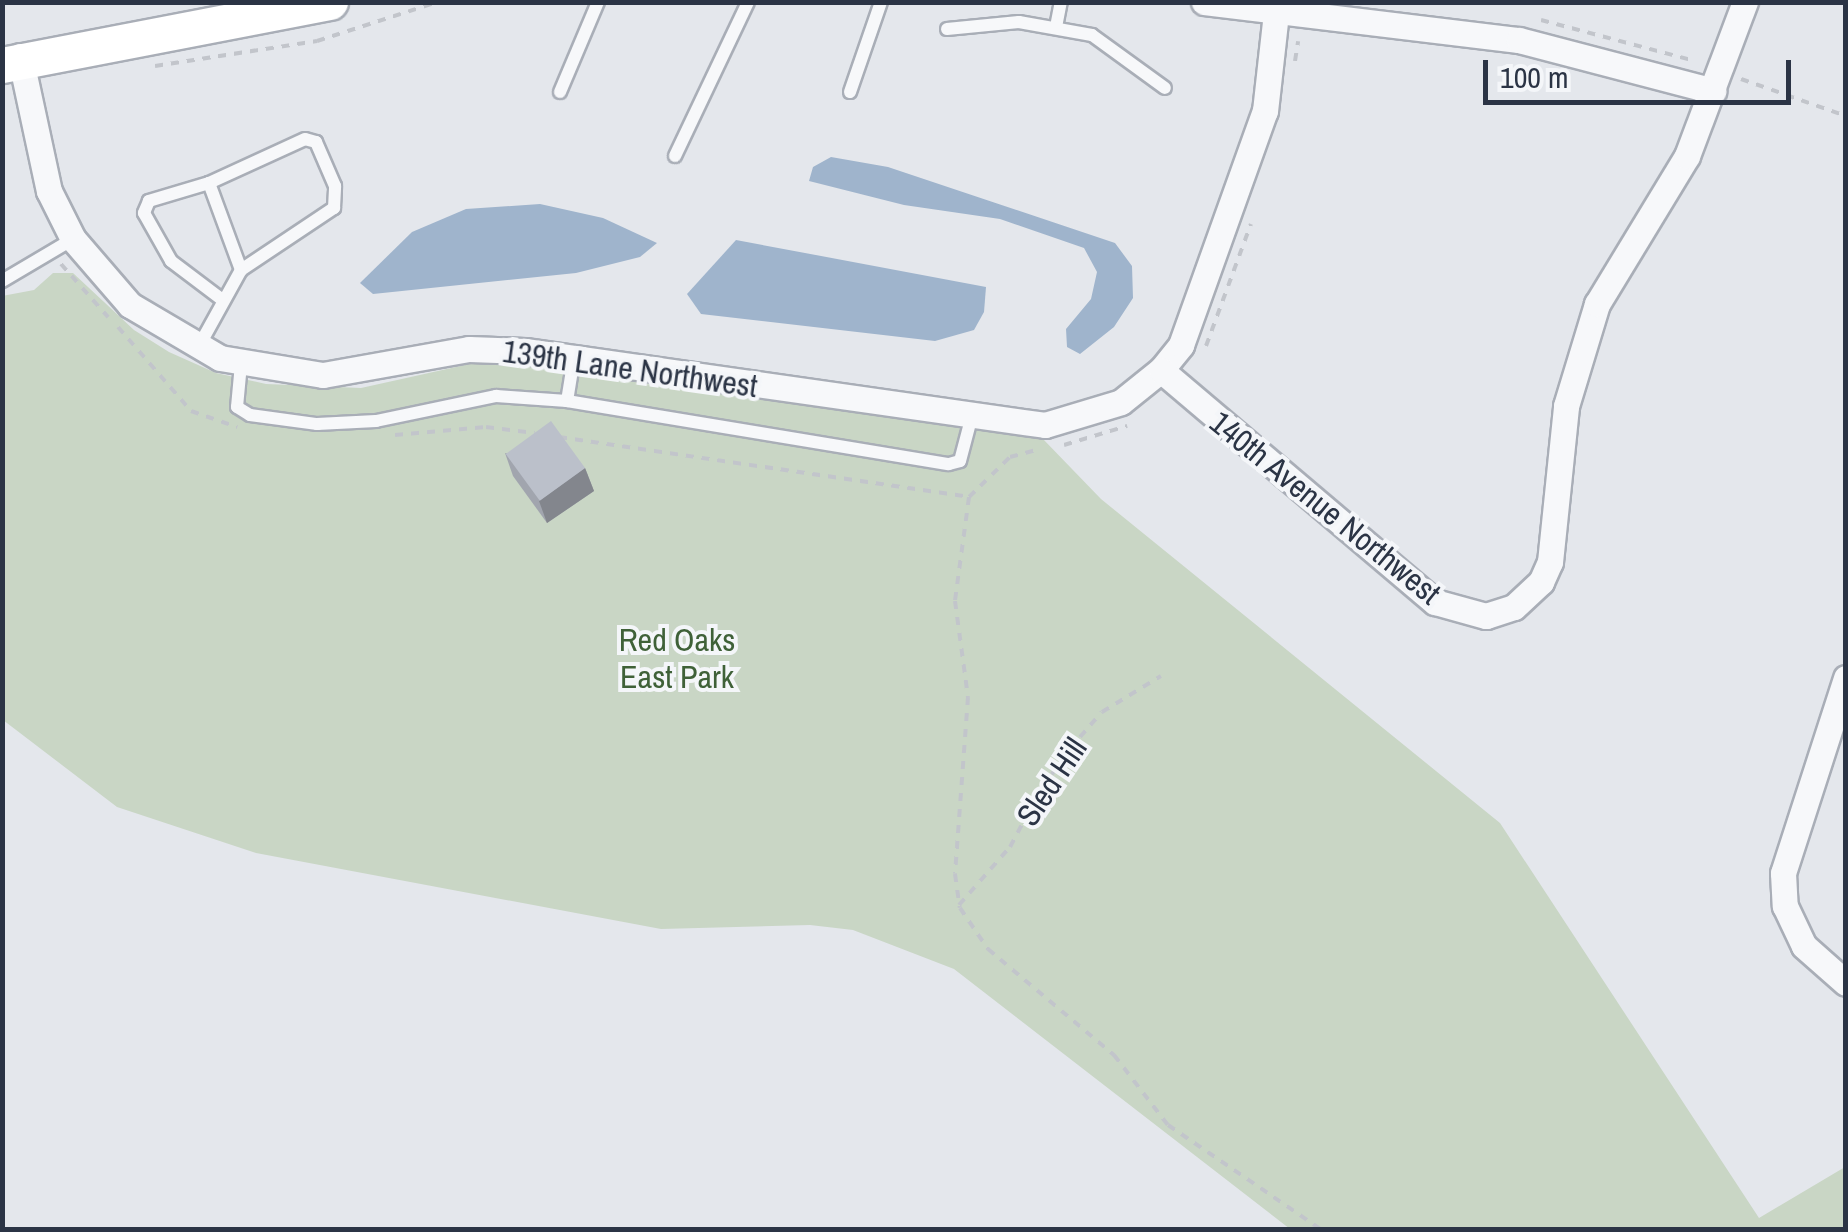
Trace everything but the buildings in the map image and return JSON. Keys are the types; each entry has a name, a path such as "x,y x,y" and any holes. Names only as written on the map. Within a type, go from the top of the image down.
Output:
{"street":[{"path":"8,58 330,2"},
{"path":"1204,2 1519,40 1713,91 1745,2"},
{"path":"1161,370 1200,304 1258,133 1276,13"},
{"name":"139th Lane Northwest","path":"8,58 49,191 73,239 130,306 198,348 242,364 323,376 469,348 574,358 971,420 1045,425 1121,402 1161,370"},
{"name":"140th Avenue Northwest","path":"1161,370 1435,602 1486,616 1502,612 1524,600 1550,562 1566,406 1597,304 1686,156 1713,91"},
{"path":"1846,678 1783,874 1785,906 1804,946 1846,983"}],"lane":[{"path":"560,92 598,2"},
{"path":"675,156 748,2"},
{"path":"850,92 881,2"},
{"path":"1056,26 1061,2"},
{"path":"948,29 1019,22 1056,26 1110,44 1165,88"},
{"path":"198,348 220,298 242,270 334,208 335,186 316,142 305,139 209,183 149,201 144,213 171,261 220,298"},
{"path":"209,183 242,270"},
{"path":"2,282 73,239"},
{"path":"567,401 574,358"},
{"path":"242,364 238,407 250,415 317,424 376,422 462,399 567,401 949,464 960,461 971,420"}],"path":[{"path":"140,68 317,41 438,2"},
{"path":"1740,78 1846,116"},
{"path":"63,267 192,411 244,428"},
{"path":"384,435 486,427 564,438"},
{"path":"969,498 955,601 968,697 955,874 959,905 988,948 1099,1040 1168,1125 1322,1230"},
{"name":"Sled Hill","path":"959,905 1010,847 1042,787 1091,724 1160,676"}],"green space":[{"name":"Red Oaks East Park","path":"53,273 73,273 134,330 169,352 216,373 266,384 361,388 474,363 510,362 1043,439 1101,499 1500,823 1759,1218 1845,1167 1845,1229 1290,1229 954,969 853,930 810,925 661,929 256,853 117,807 3,720 2,296 34,290"}],"water":[{"path":"831,157 888,167 1115,243 1132,266 1133,298 1114,327 1080,354 1067,347 1066,329 1091,299 1097,272 1084,248 1000,219 904,205 809,181 813,167"},
{"path":"540,204 603,218 657,243 640,257 576,273 373,294 360,283 412,232 466,209"},
{"path":"736,240 986,287 984,312 974,330 935,341 701,314 687,294"}]}
